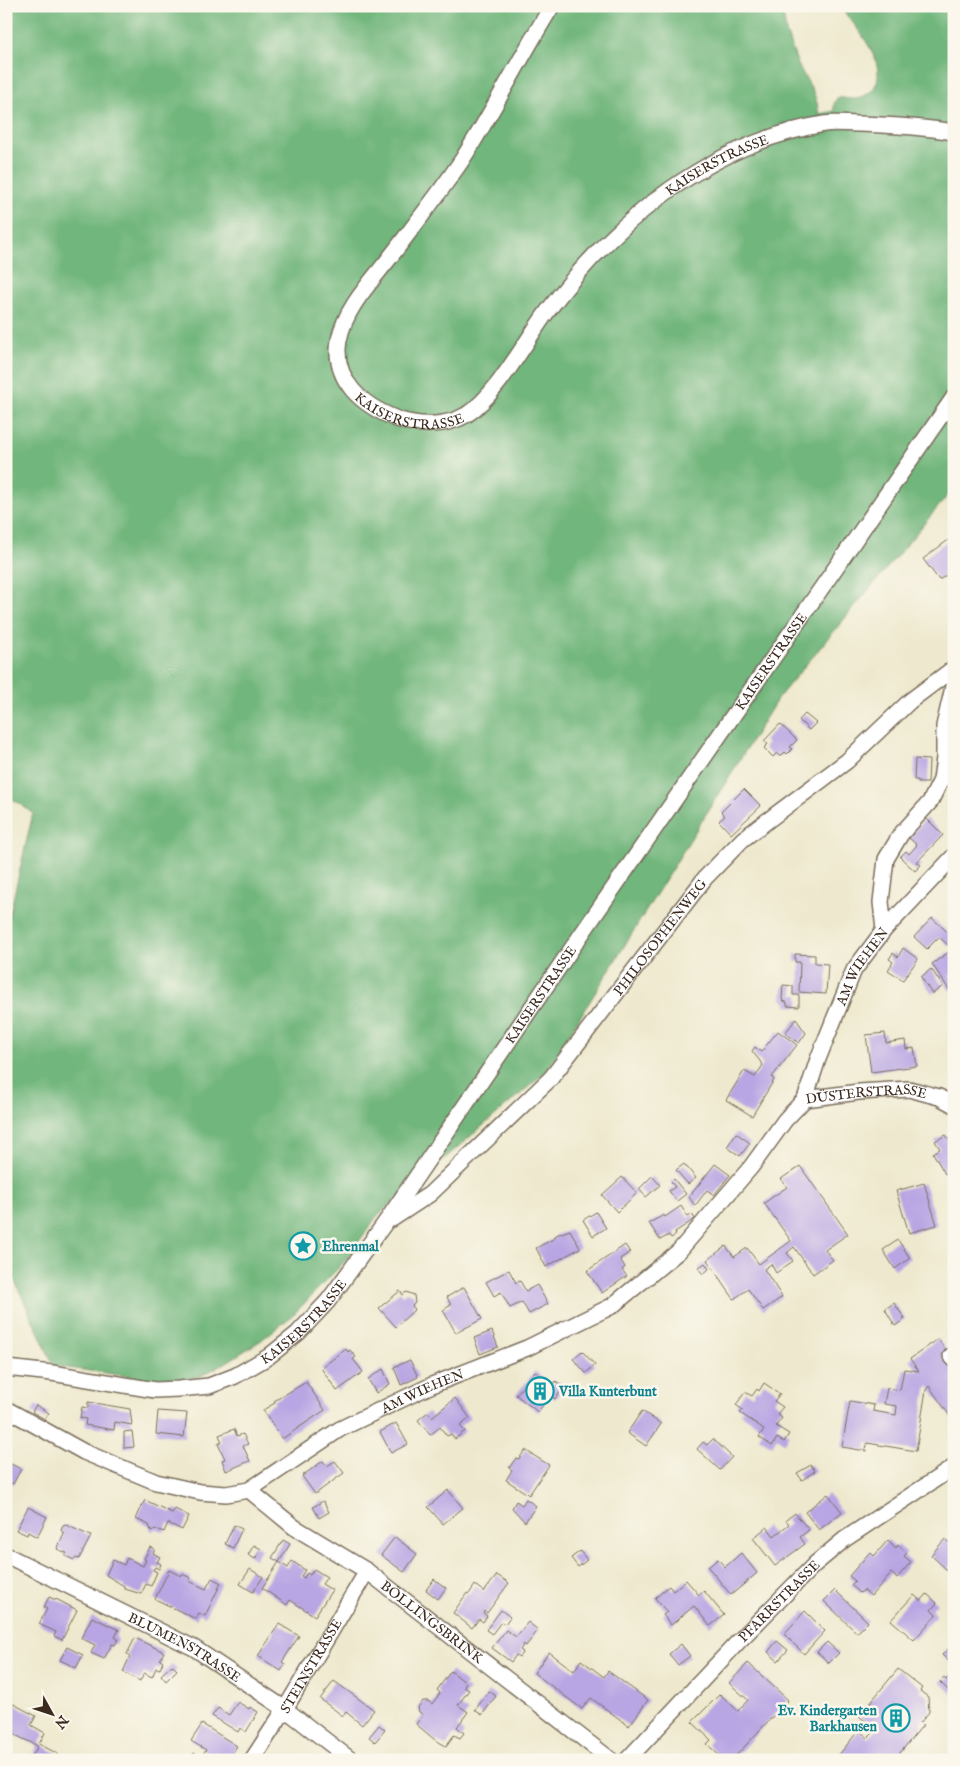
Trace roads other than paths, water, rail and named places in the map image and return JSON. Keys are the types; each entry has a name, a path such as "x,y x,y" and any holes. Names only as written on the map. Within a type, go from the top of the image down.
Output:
{"street":[{"name":"KAISERSTRASSE","path":"552,6 462,159 361,294 347,317 339,340 339,360 343,377 354,392 366,404 382,413 408,423 428,425 446,422 465,415 482,401 496,386 549,309 586,262 636,215 676,185 728,155 777,135 827,123 887,125 954,132"},
{"name":"KAISERSTRASSE","path":"6,1368 52,1373 155,1390 209,1386 235,1376 268,1357 298,1333 328,1302 385,1223 583,932 954,397"},
{"name":"PHILOSOPHENWEG","path":"385,1223 430,1194 551,1078 705,878 743,839 847,761 910,701 954,668"},
{"path":"884,930 881,902 886,859 901,834 930,802 941,780 944,758 944,726 954,683"},
{"name":"AM WIEHEN","path":"805,1099 818,1059 854,970 884,930 954,856"},
{"name":"DÜSTERSTRASSE","path":"785,1120 805,1099 859,1092 908,1089 939,1097 954,1105"},
{"name":"AM WIEHEN","path":"6,1409 84,1452 156,1482 200,1492 226,1494 249,1490 340,1429 432,1385 527,1348 612,1306 679,1251 750,1167 785,1120"},
{"name":"PFARRSTRASSE","path":"627,1760 738,1642 815,1564 861,1528 954,1467"},
{"name":"BÖLLINGSBRINK","path":"249,1490 294,1527 367,1571 611,1760"},
{"name":"BLUMENSTRASSE","path":"6,1555 194,1648 285,1708 351,1760"},
{"name":"STEINSTRASSE","path":"252,1760 367,1571"}],"place":[{"name":"Ehrenmal","path":"303,1246"},
{"name":"Villa Kunterbunt","path":"540,1391"},
{"name":"Ev. Kindergarten Barkhausen","path":"896,1718"}]}
